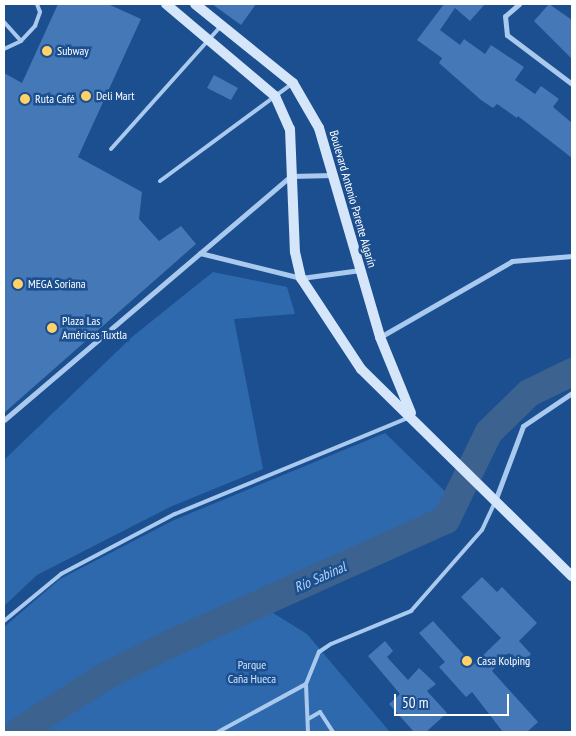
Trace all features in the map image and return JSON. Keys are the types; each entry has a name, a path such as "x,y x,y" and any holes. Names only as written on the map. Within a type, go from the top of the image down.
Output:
{"main road":[{"name":"Boulevard Antonio Parente Algarín","path":"166,4 274,96 290,129 291,176 301,278 361,369 415,419 482,490 572,576"},
{"name":"Boulevard Antonio Parente Algarín","path":"195,4 293,83 319,128 380,336 415,419"}],"street":[{"path":"519,4 505,16 507,36 572,84"},
{"path":"4,420 291,176 333,175"},
{"path":"200,253 301,278 360,270"},
{"path":"380,336 512,261 572,256"},
{"path":"495,502 523,426 572,393"}],"lane":[{"path":"4,49 21,41 34,26 40,12 38,4"},
{"path":"4,22 21,41"},
{"path":"110,148 222,25"},
{"path":"160,181 293,83"},
{"path":"4,621 60,574 175,514 415,419"},
{"path":"308,732 306,684 316,659 330,644 419,604 482,530 495,502"},
{"path":"218,732 306,684"},
{"path":"308,719 320,712 333,732"}],"green space":[{"path":"213,272 287,287 295,314 234,319 263,469 170,507 37,575 4,606 4,460 132,337"},
{"name":"Parque Caña Hueca","path":"385,433 455,501 446,520 257,603 307,634 390,732 4,732 4,627 60,579 174,520"}],"building":[{"name":"Plaza Las Américas Tuxtla","path":"58,4 108,4 141,19 78,157 142,192 139,219 159,241 181,226 196,244 4,413 4,73 22,83"},
{"path":"212,4 256,4 241,25"},
{"path":"444,4 485,4 470,21 455,8 440,30 460,45 464,39 485,54 491,45 524,67 515,80 535,94 541,86 559,99 553,107 572,123 572,158 518,116 517,118 497,104 493,108 481,100 439,63 442,58 417,40"},
{"path":"549,4 572,20 572,59 534,21"},
{"path":"214,75 238,88 231,100 207,88"},
{"path":"482,577 497,592 502,587 537,623 519,641 531,654 520,665 509,653 492,671 538,722 527,732 503,732 472,692 466,697 439,667 445,662 419,633 433,621 473,665 501,638 461,597"},
{"path":"385,641 393,651 387,657 408,680 419,668 436,684 427,691 447,713 426,732 414,732 389,704 400,694 368,656"}],"waterway":[{"name":"Río Sabinal","path":"18,732 104,677 172,643 446,520 489,432 529,393 572,372"}],"place":[{"name":"Subway","path":"47,51"},
{"name":"Deli Mart","path":"86,96"},
{"name":"Ruta Café","path":"25,99"},
{"name":"MEGA Soriana","path":"18,284"},
{"name":"Plaza Las Américas Tuxtla","path":"52,328"},
{"name":"Casa Kolping","path":"467,661"}]}
